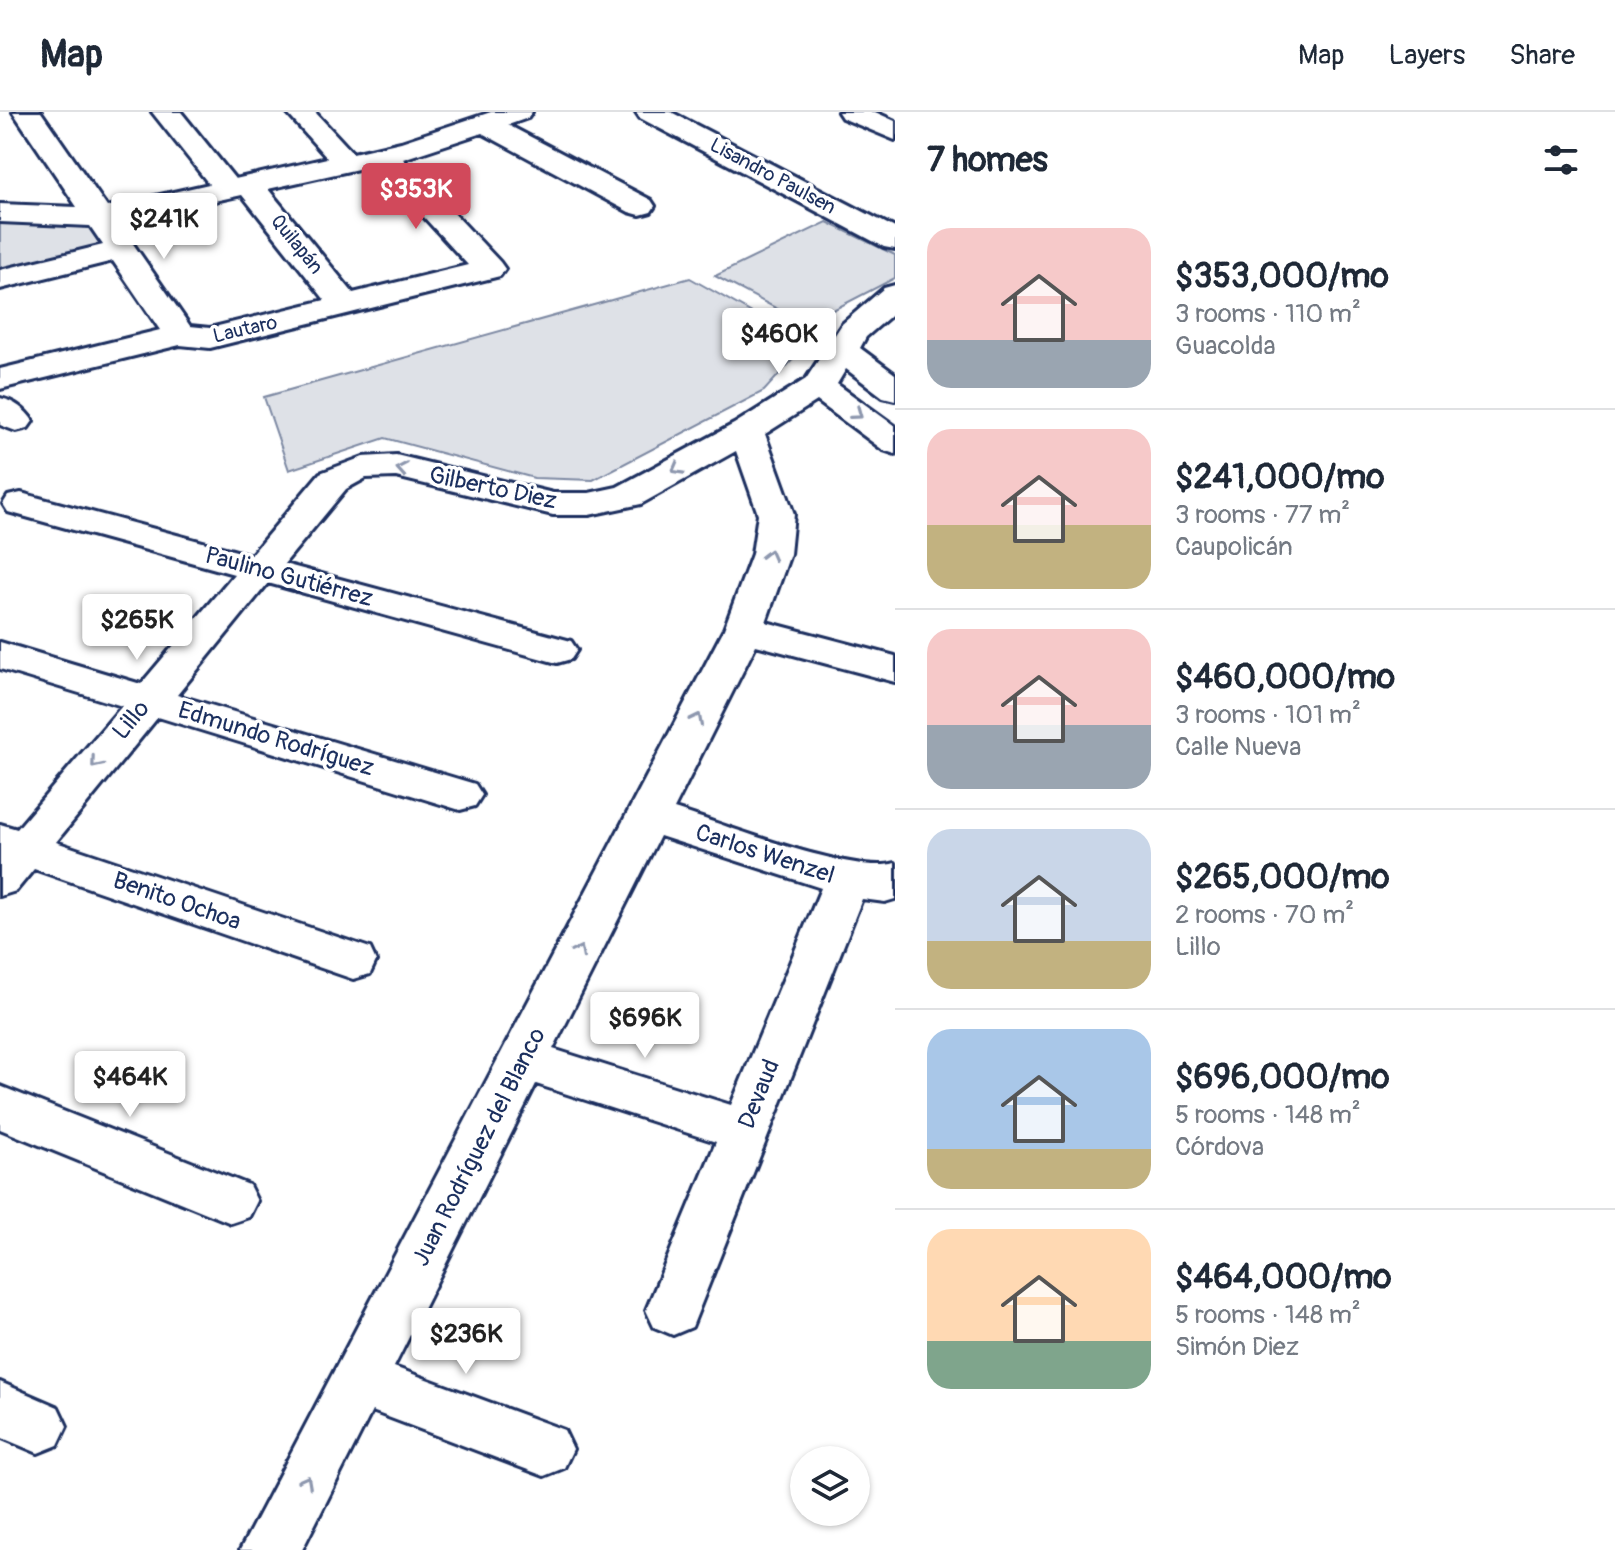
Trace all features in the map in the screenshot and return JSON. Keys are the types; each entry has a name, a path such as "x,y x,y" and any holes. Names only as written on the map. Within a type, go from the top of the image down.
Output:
{"street":[{"path":"0,114 8,112"},
{"path":"27,112 180,335"},
{"name":"Quilapán","path":"166,112 345,304"},
{"path":"300,112 347,163"},
{"path":"0,213 101,217 383,155 518,112"},
{"name":"Lisandro Paulsen","path":"650,112 895,240"},
{"path":"852,112 895,132"},
{"path":"486,124 640,206"},
{"name":"Lautaro","path":"0,379 180,335 210,338 489,269 383,155"},
{"path":"0,280 122,249"},
{"path":"895,295 870,315 840,349 818,386 895,443"},
{"path":"840,349 895,390"},
{"name":"Gilberto Diez","path":"326,489 343,474 356,469 396,466 536,501 571,505 599,503 628,496 746,431 818,386"},
{"name":"Juan Rodríguez del Blanco","path":"270,1550 744,629 771,554 776,514 746,431"},
{"name":"Lillo","path":"8,856 148,700 326,489"},
{"name":"Paulino Gutiérrez","path":"21,504 557,650"},
{"path":"744,629 895,669"},
{"name":"Edmundo Rodríguez","path":"0,655 460,795"},
{"name":"Carlos Wenzel","path":"647,816 876,882"},
{"name":"Benito Ochoa","path":"8,856 353,961"},
{"name":"Devaud","path":"673,1310 745,1130 876,882"},
{"path":"523,1060 745,1130"},
{"path":"0,1107 231,1201"},
{"path":"359,1380 544,1449"}],"shaded area":[{"path":"0,215 98,219 119,248 0,278"},
{"path":"827,222 895,255 895,278 806,324 715,276"},
{"path":"690,278 807,344 764,391 593,480 534,478 385,438 289,470 264,397"}]}
